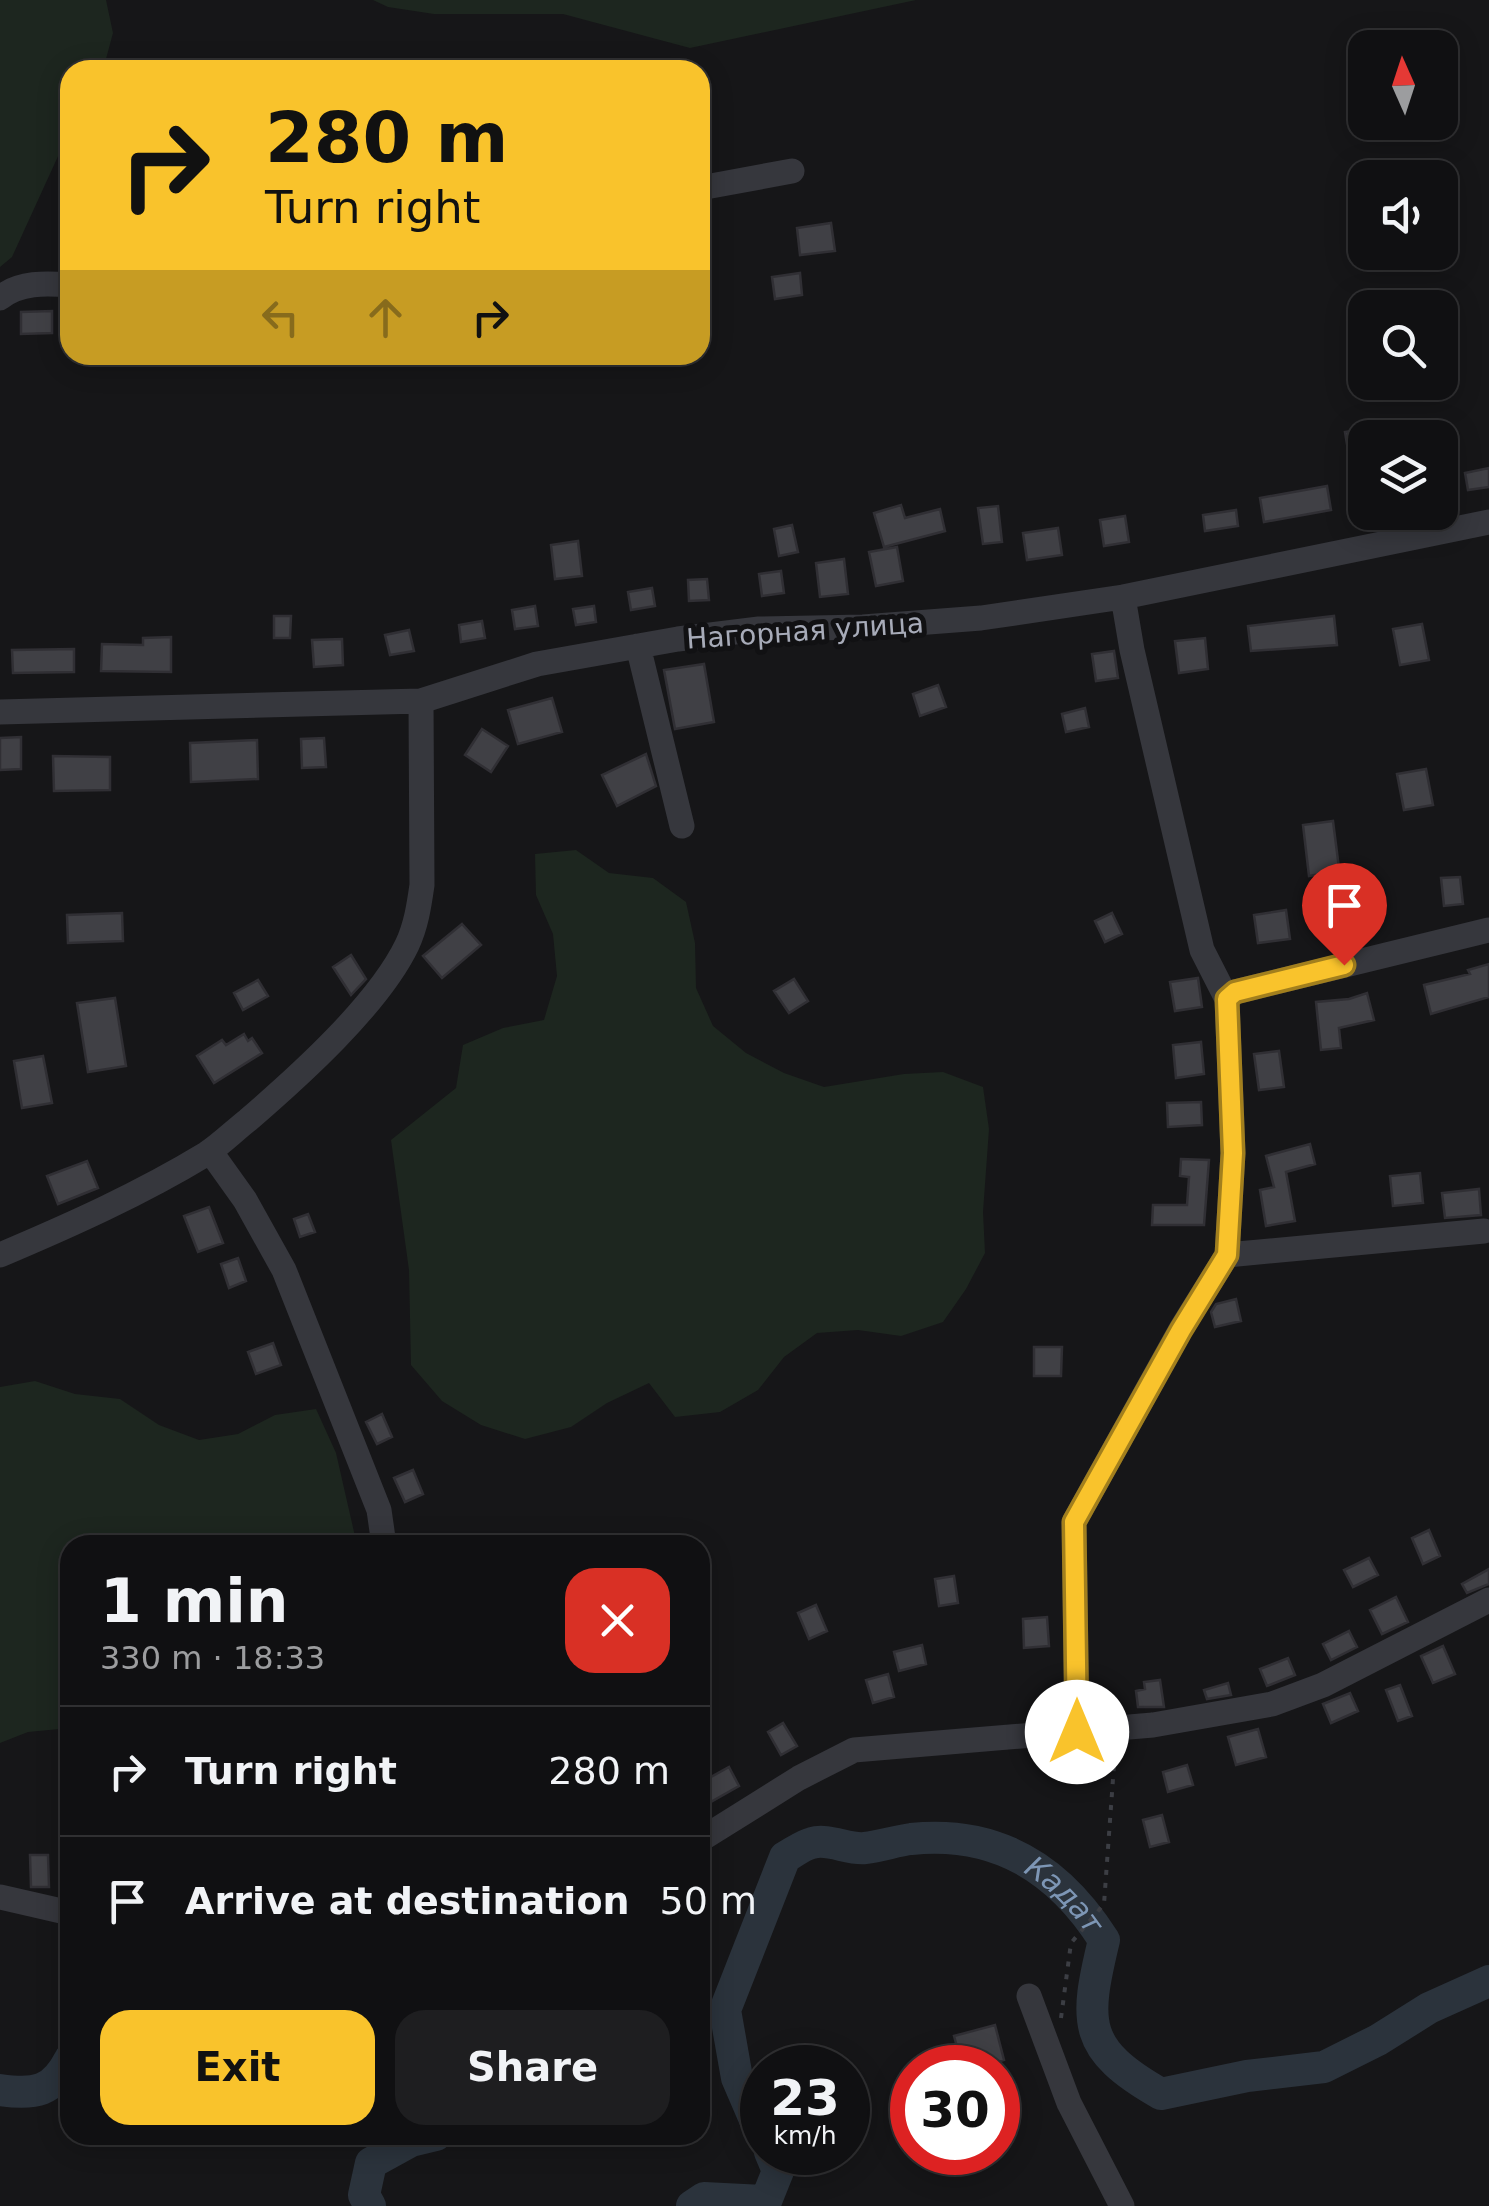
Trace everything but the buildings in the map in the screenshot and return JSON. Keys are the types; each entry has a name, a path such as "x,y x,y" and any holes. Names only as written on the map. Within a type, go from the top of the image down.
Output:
{"street":[{"path":"710,186 792,171"},
{"path":"4,295 26,285 60,285"},
{"name":"Нагорная улица","path":"0,712 421,701 537,664 638,646 758,629 863,627 981,618 1123,597 1489,522"},
{"path":"1077,1732 1074,1522 1227,1255 1233,1153 1227,999 1202,950 1123,597"},
{"path":"638,646 682,826"},
{"path":"0,1256 102,1212 210,1152 280,1092 354,1017 406,947 418,912 422,886 421,701"},
{"path":"1227,999 1235,992 1489,930"},
{"path":"210,1152 245,1200 284,1270 379,1510 383,1535"},
{"path":"1227,1255 1484,1231"},
{"path":"710,1834 798,1778 854,1750 1117,1728 1223,1715 1272,1704 1324,1685 1489,1600"},
{"path":"0,1897 60,1911"},
{"path":"1028,1996 1068,2103 1122,2206"}],"path":[{"path":"1059,2028 1071,1942 1104,1904 1117,1728"}],"shaded area":[{"path":"0,0 106,0 113,33 106,60 60,60 60,152 12,257 0,267"},
{"path":"373,0 916,0 690,48 563,14 434,14 388,7"},
{"path":"576,850 609,873 653,878 686,902 695,943 696,988 713,1026 746,1053 784,1073 824,1087 943,1072 983,1087 989,1129 983,1212 985,1253 943,1322 901,1336 858,1330 817,1333 784,1357 758,1390 720,1412 675,1417 649,1383 607,1403 571,1427 525,1439 481,1425 442,1401 411,1365 409,1270 391,1140 456,1088 463,1045 503,1028 544,1020 557,976 553,934 536,895 535,854"},
{"path":"35,1381 75,1394 120,1399 159,1425 199,1440 238,1434 275,1415 316,1409 336,1453 355,1535 60,1535 60,1729 28,1732 0,1743 0,1387"}],"waterway":[{"name":"Кадат","path":"740,2085 725,2010 785,1857 812,1843 859,1848 911,1839 971,1841 998,1848 1046,1874 1067,1893 1104,1940 1092,2013 1103,2047 1116,2063 1161,2094 1247,2076 1324,2067 1429,2008 1489,1981"},
{"name":"Кадат","path":"0,2090 42,2089 60,2075"},
{"name":"Кадат","path":"370,2206 364,2195 371,2163 404,2145"},
{"name":"Кадат","path":"692,2206 704,2198 766,2201 776,2175"}],"route":[{"path":"1077,1732 1074,1522 1227,1255 1233,1153 1227,999 1235,992 1344,965"}]}
